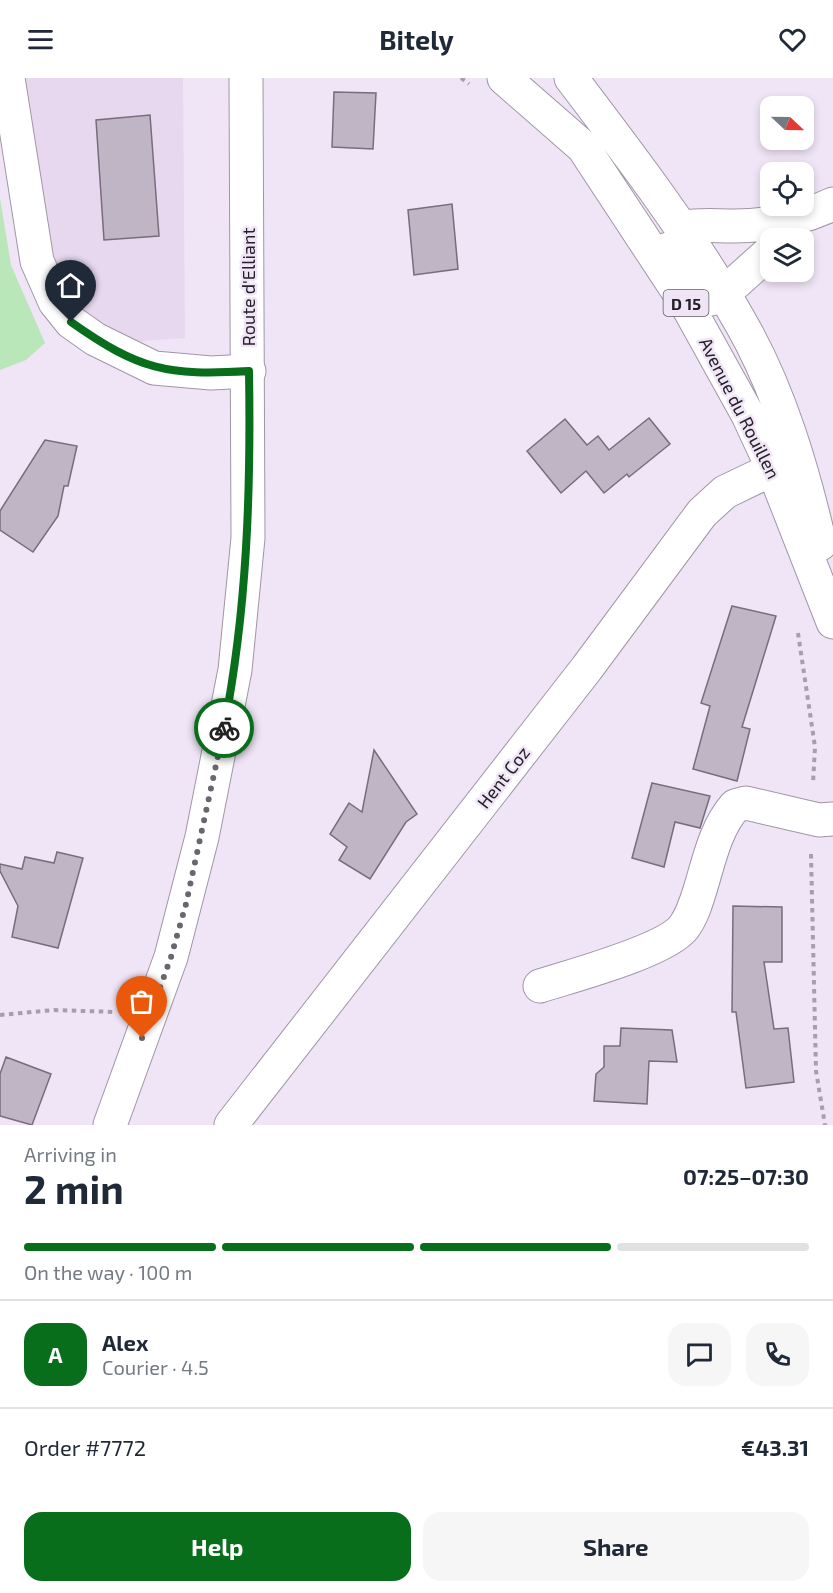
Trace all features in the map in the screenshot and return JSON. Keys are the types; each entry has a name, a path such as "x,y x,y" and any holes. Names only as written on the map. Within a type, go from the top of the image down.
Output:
{"street":[{"path":"8,78 37,261 55,302 65,315 95,339 154,368 211,374 249,371"},
{"name":"Route d'Elliant","path":"110,1125 171,957 191,881 235,670 248,538 246,78"},
{"name":"Avenue du Rouillen","path":"570,78 681,227 723,294 761,363 781,411 784,463"},
{"name":"Avenue du Rouillen","path":"491,84 583,147 638,206 700,294 711,299 723,294"},
{"name":"Avenue du Rouillen","path":"583,147 687,305 748,415 808,491 822,551 833,622"},
{"path":"681,227 705,224 753,225 824,208"},
{"path":"799,228 824,208"},
{"path":"723,294 760,261"},
{"name":"Hent Coz","path":"231,1125 588,668 702,513 725,492 784,463"},
{"path":"540,986 646,949 670,939 683,929 694,910 719,831 735,806 746,803 822,819"}],"path":[{"path":"460,78 491,84"},
{"path":"797,626 815,747 822,819 810,893 816,1071 825,1125"},
{"path":"0,1015 80,1010 116,1012 148,1021"}],"shaded area":[{"path":"25,78 183,78 185,338 130,342 95,324 53,268"}],"green space":[{"path":"0,198 11,265 45,343 26,360 0,370"}],"building":[{"path":"334,92 376,93 373,149 332,147"},
{"path":"150,115 159,236 104,240 96,120"},
{"path":"452,204 458,269 414,275 408,210"},
{"path":"649,418 670,444 629,477 627,474 604,493 586,471 561,493 527,451 565,419 587,445 598,436 609,450"},
{"path":"45,440 77,446 68,486 64,486 58,516 33,552 0,530 0,511"},
{"path":"732,606 776,616 742,727 750,729 737,781 693,769 710,706 701,703"},
{"path":"374,750 417,814 406,822 370,879 339,860 347,847 330,834 349,803 362,812"},
{"path":"652,783 710,796 700,828 675,822 664,867 632,858"},
{"path":"57,852 83,858 58,948 12,937 18,906 0,871 0,864 22,869 25,857 54,863"},
{"path":"733,906 782,907 782,962 764,962 774,1029 788,1028 794,1082 746,1088 736,1012 732,1012"},
{"path":"621,1028 672,1030 677,1062 649,1061 647,1104 594,1101 596,1074 604,1067 604,1046 620,1046"},
{"path":"6,1057 51,1074 32,1125 0,1116 0,1074"}],"way so far":[{"path":"142,1038 171,957 186,904 207,816 224,728"}],"route":[{"path":"71,322 95,339 154,368 184,373 211,374 249,371 249,517 244,604 224,728"}]}
